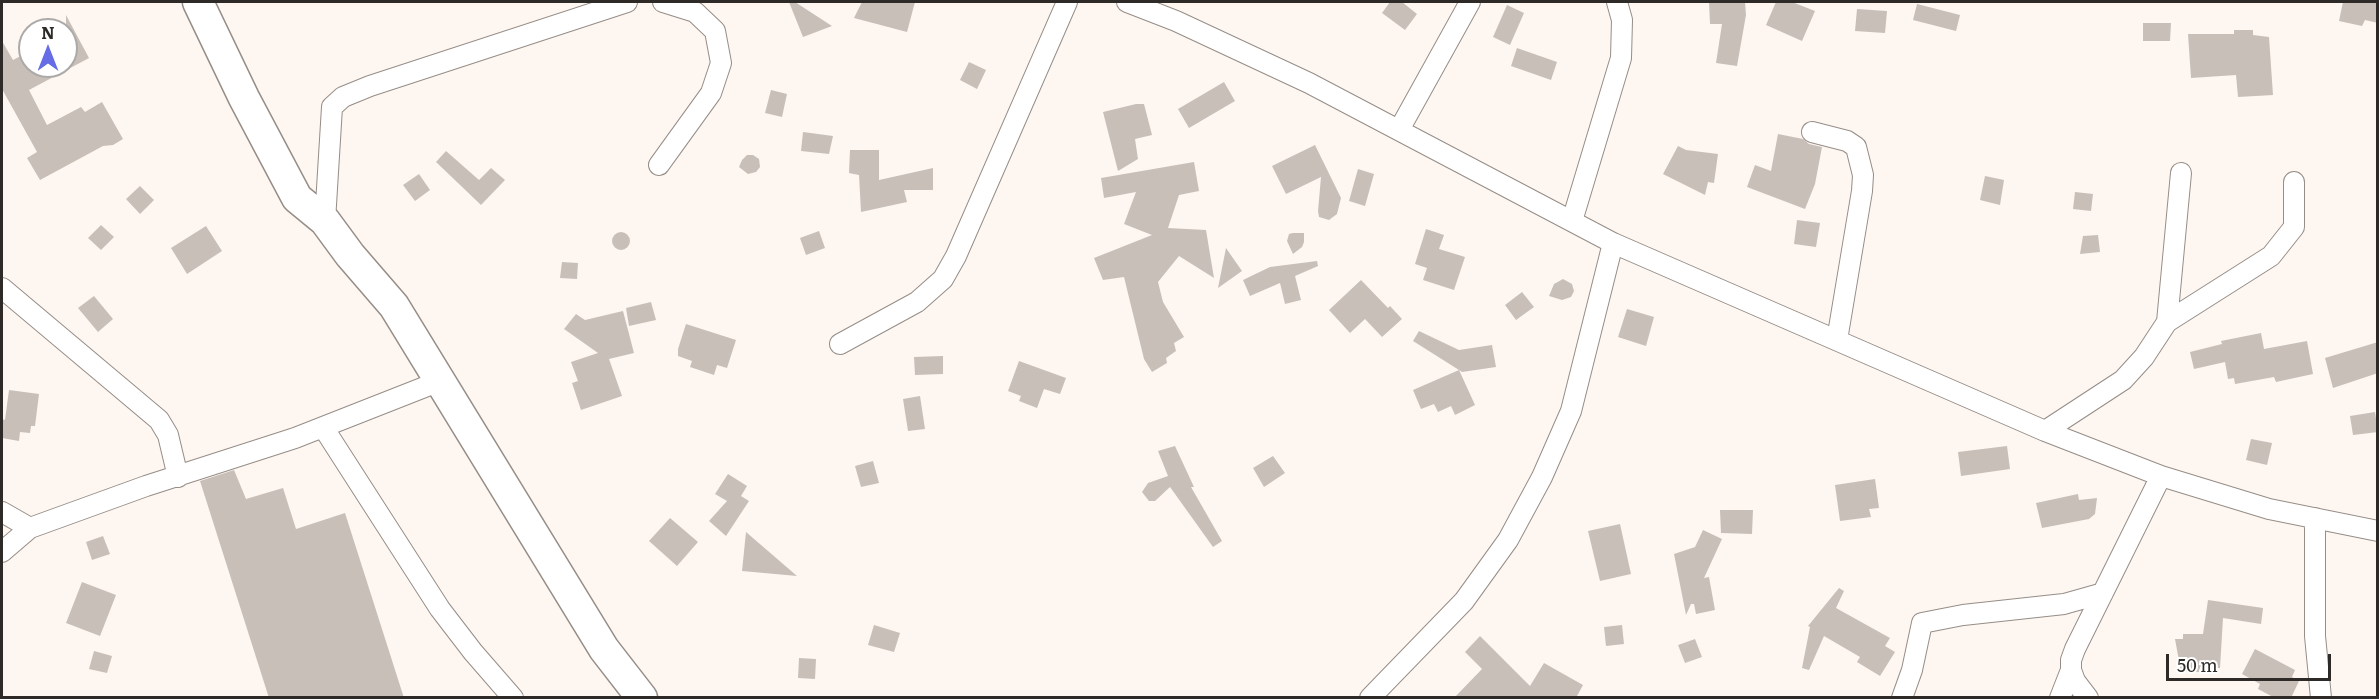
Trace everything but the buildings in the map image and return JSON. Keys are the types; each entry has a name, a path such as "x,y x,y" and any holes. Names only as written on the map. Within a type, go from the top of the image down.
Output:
{"main road":[{"path":"198,2 244,98 297,198 325,221 350,255 394,306 604,649 642,698"}],"street":[{"path":"325,221 332,107 343,97 370,86 627,2"},
{"path":"659,165 711,93 721,63 716,32 695,12 663,2"},
{"path":"840,344 917,302 943,279 956,256 1067,2"},
{"path":"1126,2 1176,21 1309,83 1613,243 2045,431 2161,476 2269,509 2377,531"},
{"path":"1399,130 1470,2"},
{"path":"1572,221 1621,58 1622,20 1617,2"},
{"path":"1812,132 1847,141 1856,147 1863,175 1837,340"},
{"path":"2167,322 2181,173"},
{"path":"2045,431 2123,380 2144,357 2167,322 2271,256 2294,227 2294,182"},
{"path":"1370,698 1464,601 1508,540 1542,477 1571,411 1613,243"},
{"path":"2,288 159,420 168,435 178,477"},
{"path":"2,552 30,528 146,486 323,427 440,381"},
{"path":"323,427 440,609 513,698"},
{"path":"2088,698 2075,681 2071,670 2074,649 2161,476"},
{"path":"2,512 30,528"},
{"path":"2315,518 2315,636 2321,698"},
{"path":"1902,698 1912,670 1922,623 1963,615 2064,604 2103,593"},
{"path":"2060,698 2071,670"}]}
